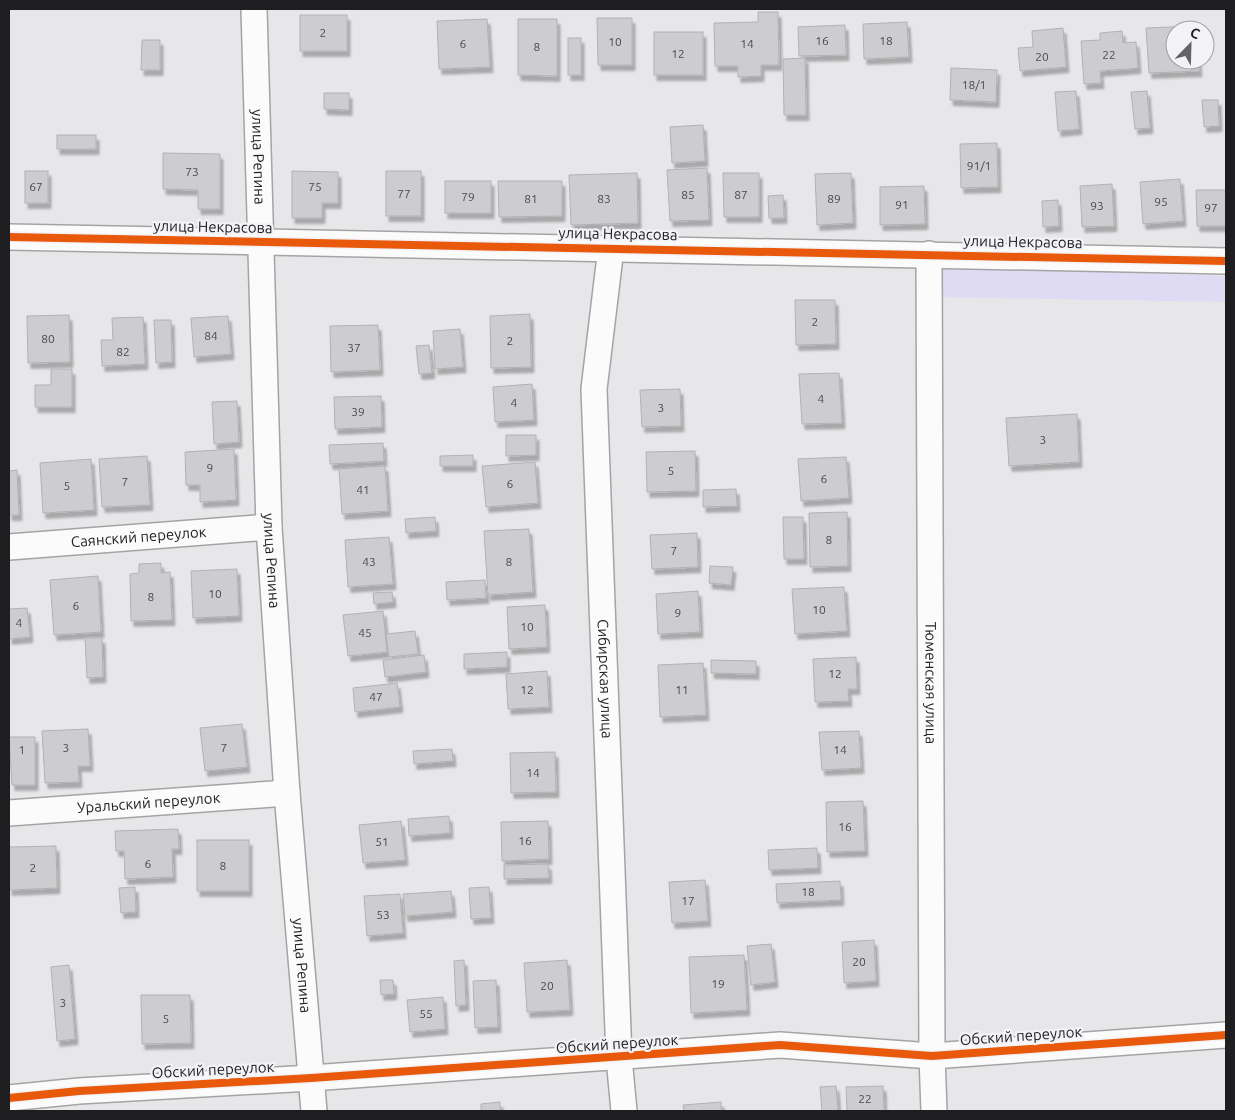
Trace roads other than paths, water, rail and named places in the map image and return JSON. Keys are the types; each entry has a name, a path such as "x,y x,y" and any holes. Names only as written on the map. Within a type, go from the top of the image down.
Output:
{"street":[{"name":"улица Репина","path":"254,9 269,527 314,1111"},
{"name":"улица Некрасова","path":"9,237 1226,261"},
{"name":"Сибирская улица","path":"611,248 594,388 620,1058 624,1111"},
{"name":"Тюменская улица","path":"928,254 932,1056 934,1111"},
{"name":"Саянский переулок","path":"9,547 269,527"},
{"name":"Уральский переулок","path":"9,813 288,793"},
{"name":"Обский переулок","path":"9,1098 79,1091 620,1058 780,1045 932,1056 1226,1035"}]}
